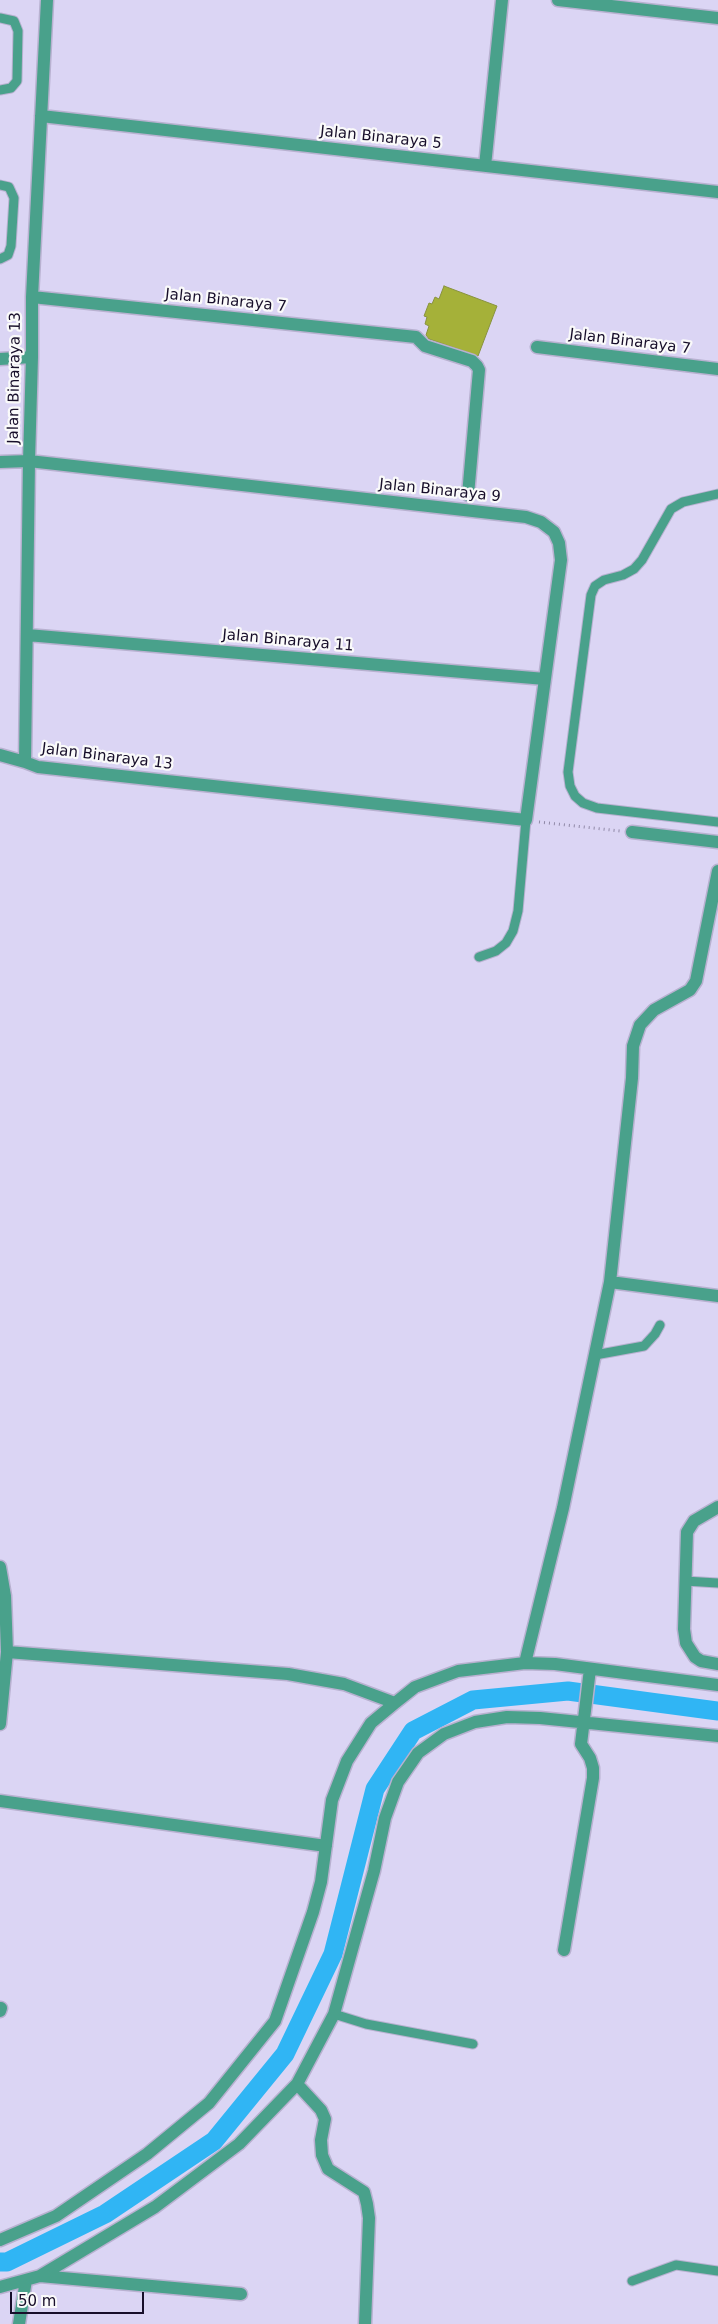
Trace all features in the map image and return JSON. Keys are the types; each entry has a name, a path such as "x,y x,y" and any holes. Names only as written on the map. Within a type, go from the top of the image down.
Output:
{"street":[{"name":"Jalan Binaraya 13","path":"47,0 32,297 25,762 38,766 526,820"},
{"path":"485,166 502,0"},
{"path":"558,0 718,18"},
{"name":"Jalan Binaraya 5","path":"41,116 718,192"},
{"name":"Jalan Binaraya 7","path":"32,297 416,337 425,346 472,361 477,366 468,495"},
{"name":"Jalan Binaraya 7","path":"537,347 718,369"},
{"path":"0,359 32,356"},
{"name":"Jalan Binaraya 9","path":"0,462 30,461 526,517 541,522 554,532 559,543 561,560 526,820"},
{"name":"Jalan Binaraya 11","path":"27,635 545,680"},
{"path":"0,755 25,762"},
{"path":"632,832 718,842"},
{"path":"525,1663 563,1508 610,1282 632,1078 633,1046 640,1025 654,1010 690,990 696,981 718,871"},
{"path":"610,1282 718,1296"},
{"path":"718,1507 694,1521 687,1532 684,1636 695,1657 701,1661 718,1664"},
{"path":"0,1567 6,1596 7,1652 0,1724"},
{"path":"7,1652 288,1674 344,1684 395,1703"},
{"path":"0,2240 56,2216 147,2154 209,2103 275,2021 313,1912 321,1882 332,1800 347,1761 372,1723 415,1687 458,1671 525,1663 555,1664 590,1673 718,1685"},
{"path":"564,1950 593,1778 590,1758 581,1744 590,1673"},
{"path":"0,2287 40,2276 155,2207 239,2144 297,2084 334,2014 374,1871 385,1818 398,1782 418,1753 444,1734 475,1722 507,1717 583,1719 718,1736"},
{"path":"0,1801 326,1846"},
{"path":"297,2084 321,2110 325,2119 321,2148 328,2169 364,2192 369,2218 364,2324"},
{"path":"40,2276 241,2294"},
{"path":"19,2324 26,2280"}],"lane":[{"path":"0,18 9,18 17,25 18,49 17,81 11,88 0,90"},
{"path":"0,184 9,187 14,198 11,246 8,255 0,259"},
{"path":"718,494 683,502 671,509 642,560 634,569 623,575 604,580 595,586 591,595 568,772 570,786 575,796 583,803 597,808 718,822"},
{"path":"479,957 496,951 506,943 513,931 518,911 526,820"},
{"path":"595,1355 644,1346 660,1325"},
{"path":"685,1581 718,1583"},
{"path":"334,2014 366,2024 436,2035 473,2044"},
{"path":"632,2281 676,2265 718,2271"}],"path":[{"path":"526,820 632,832"}],"building":[{"path":"444,286 497,306 478,356 429,339 426,335 429,326 425,324 427,317 424,316 429,303 432,304 435,297 439,299"}],"waterway":[{"path":"0,2262 7,2262 105,2214 214,2141 285,2054 333,1954 375,1789 413,1731 473,1700 568,1691 718,1711"}]}
